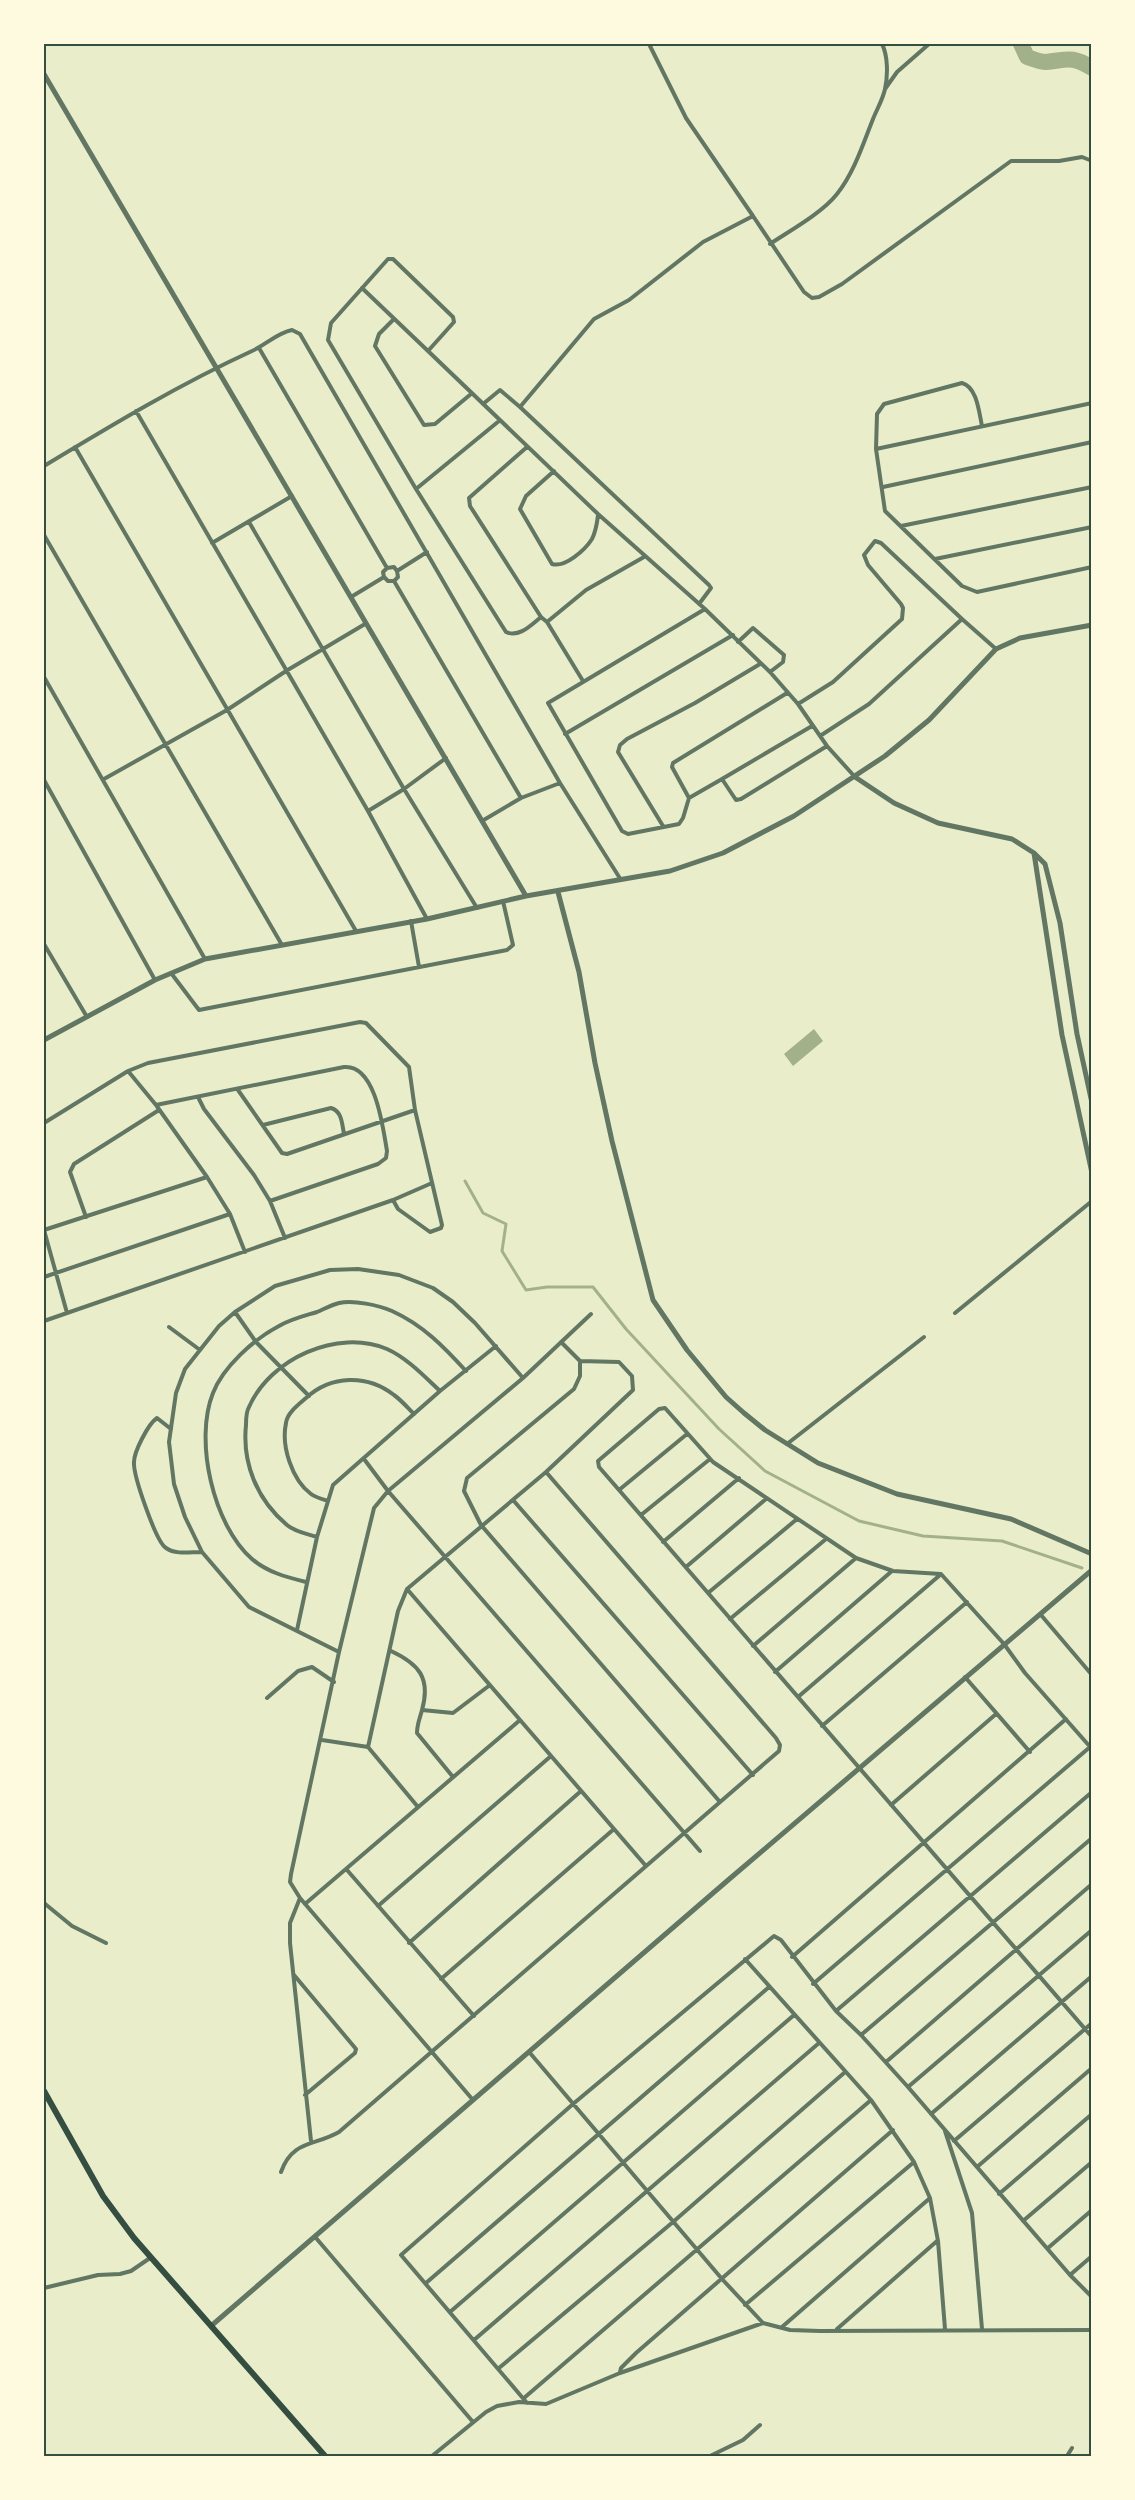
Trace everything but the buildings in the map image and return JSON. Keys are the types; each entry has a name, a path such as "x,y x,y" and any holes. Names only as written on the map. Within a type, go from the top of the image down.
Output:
{"main road":[{"path":"44,2091 103,2196 150,2258 325,2457"}],"street":[{"path":"648,44 686,118 770,244 804,292 812,298 819,297 842,284 1011,161 1059,161 1082,157 1092,161"},
{"path":"882,44 885,50 887,73 885,90"},
{"path":"770,244 802,223 837,195 861,152 885,90 897,72 929,44"},
{"path":"44,74 526,896"},
{"path":"520,407 594,319 629,300 703,242 753,216"},
{"path":"428,351 454,321 453,317 393,259 385,262 331,323 328,340 416,489 506,632 513,635 518,634 542,617"},
{"path":"362,288 499,421 555,471 597,514 734,635 738,642 770,672 798,704 827,746 855,777 894,803 938,823 1012,839 1034,853 1045,864 1060,922 1077,1034 1092,1103"},
{"path":"393,320 379,334 375,346 424,425 435,424 471,394"},
{"path":"44,466 216,367 259,348 281,332 292,330 300,334 560,783 622,881"},
{"path":"259,348 387,568"},
{"path":"982,426 973,390 962,383 884,405 877,414 876,449 885,511 962,586 977,592 1092,567"},
{"path":"483,404 500,390 520,407 710,585 711,588 699,604"},
{"path":"876,449 1092,403"},
{"path":"136,411 368,811 428,919"},
{"path":"416,489 499,421"},
{"path":"883,487 1092,442"},
{"path":"75,447 356,931"},
{"path":"527,447 469,498 470,506 583,681"},
{"path":"555,471 526,496 520,509 552,564 558,566 564,564 591,540 597,526 597,514"},
{"path":"902,526 1092,487"},
{"path":"212,543 292,496"},
{"path":"249,522 404,789 478,909"},
{"path":"935,558 1092,527"},
{"path":"44,535 282,945"},
{"path":"798,704 832,682 902,619 901,604 868,565 864,555 875,541 881,543 996,649"},
{"path":"398,571 427,552"},
{"path":"547,622 586,590 644,557"},
{"path":"384,577 388,581 394,581 398,577 398,571 394,567 387,568"},
{"path":"384,577 387,568"},
{"path":"351,597 384,577"},
{"path":"394,581 521,798"},
{"path":"705,609 548,703 622,831 628,834 663,826 674,826 682,822 689,798 812,726"},
{"path":"820,735 869,704 962,619"},
{"path":"104,779 227,710 286,671 365,624"},
{"path":"44,1040 154,980 205,959 428,919 526,896 622,881 670,871 723,853 794,816 885,756 929,720 996,649 1020,638 1092,626"},
{"path":"738,642 753,628 776,647 784,655 783,662 770,672"},
{"path":"564,734 734,635"},
{"path":"663,826 618,752 620,745 760,664"},
{"path":"44,677 205,959"},
{"path":"689,798 672,767 673,763 788,693"},
{"path":"722,779 736,800 741,799 827,746"},
{"path":"368,811 404,789 446,758"},
{"path":"44,780 154,980"},
{"path":"482,821 521,798 560,783"},
{"path":"1034,853 1062,1035 1092,1173"},
{"path":"558,892 579,972 609,1130 652,1300 681,1342 726,1397 751,1419 818,1463 897,1494 1011,1519 1092,1554"},
{"path":"170,972 199,1010 419,967 512,947 503,901"},
{"path":"411,921 419,967"},
{"path":"44,944 87,1017"},
{"path":"44,1123 128,1071 148,1063 360,1022 366,1023 409,1067 415,1110 442,1225 437,1231 430,1232 398,1209 393,1200"},
{"path":"156,1105 349,1067 370,1082 387,1151 386,1158 378,1164 270,1201"},
{"path":"128,1071 156,1105 207,1177 230,1214 245,1252"},
{"path":"238,1090 282,1153 287,1154 415,1110"},
{"path":"198,1097 204,1109 254,1175 270,1201 285,1238"},
{"path":"263,1125 331,1108 340,1114 344,1134"},
{"path":"86,1218 70,1172 74,1164 159,1110"},
{"path":"67,1313 44,1230 207,1177"},
{"path":"44,1321 393,1200 432,1183"},
{"path":"955,1313 1092,1202"},
{"path":"44,1277 230,1214"},
{"path":"339,1652 249,1607 202,1552 185,1517 174,1484 169,1442 176,1393 185,1369 219,1326 235,1312 276,1286 330,1270 358,1269 399,1275 433,1288 453,1302 496,1346 523,1378"},
{"path":"306,1582 274,1573 251,1558 236,1538 221,1511 210,1481 204,1421 213,1391 231,1366 256,1342 278,1326 340,1303 368,1305 392,1311 436,1338 466,1371"},
{"path":"235,1312 256,1342 309,1396"},
{"path":"473,2101 434,2052 300,1898 290,1882 291,1874 339,1652 374,1508 388,1491 523,1378 591,1314"},
{"path":"169,1327 200,1350"},
{"path":"787,1444 924,1337"},
{"path":"368,1747 399,1611 407,1589 546,1472 633,1390 632,1376 619,1362 580,1361 561,1342"},
{"path":"317,1537 289,1527 268,1505 245,1459 247,1410 259,1389 281,1368 307,1352 329,1345 368,1343 388,1350 406,1361 440,1391"},
{"path":"297,1630 317,1537 333,1485 440,1391 496,1346"},
{"path":"580,1361 580,1376 574,1389 467,1478 464,1491 481,1525 720,1802"},
{"path":"328,1501 312,1495 298,1482 290,1462 286,1442 286,1421 309,1396 319,1388 354,1378 375,1384 394,1394 414,1415"},
{"path":"813,1984 948,1870 1091,1748 1025,1673 1004,1644 941,1574 893,1571 856,1557 710,1459 665,1408 659,1409 598,1461 599,1467 948,1870 992,1923 1092,2037"},
{"path":"171,1429 157,1418 150,1423 134,1461 138,1486 162,1545 174,1553 202,1552"},
{"path":"619,1490 687,1434"},
{"path":"364,1459 388,1491 700,1851"},
{"path":"641,1515 710,1459"},
{"path":"281,2172 285,2160 302,2146 326,2139 339,2132 434,2052 778,1751 780,1745 776,1738 546,1472"},
{"path":"663,1542 739,1478"},
{"path":"686,1567 767,1498"},
{"path":"513,1500 753,1774"},
{"path":"708,1593 797,1519"},
{"path":"730,1619 826,1539"},
{"path":"753,1646 856,1557"},
{"path":"211,2326 1092,1570"},
{"path":"775,1672 893,1571"},
{"path":"798,1697 941,1574"},
{"path":"407,1589 646,1866"},
{"path":"822,1726 967,1602"},
{"path":"1041,1615 1092,1675"},
{"path":"391,1651 409,1659 421,1672 426,1684 417,1733 453,1777"},
{"path":"267,1698 303,1668 312,1667 334,1682"},
{"path":"965,1677 1029,1752"},
{"path":"422,1710 453,1713 490,1685"},
{"path":"891,1805 996,1714"},
{"path":"792,1957 1066,1719"},
{"path":"305,1904 520,1720"},
{"path":"321,1740 368,1747 418,1807"},
{"path":"378,1906 551,1756"},
{"path":"409,1943 580,1791"},
{"path":"836,2011 1092,1792"},
{"path":"441,1979 614,1829"},
{"path":"861,2035 1092,1838"},
{"path":"346,1870 474,2016"},
{"path":"886,2062 1092,1884"},
{"path":"300,1898 290,1923 293,1974 311,2142"},
{"path":"44,1903 72,1926 106,1943"},
{"path":"908,2087 1092,1930"},
{"path":"527,2403 401,2254 573,2104 774,1936 781,1940 836,2011 886,2062 1070,2275 1092,2297"},
{"path":"745,1959 844,2073 871,2100 914,2162 930,2198 938,2241 945,2329"},
{"path":"293,1974 356,2049 355,2053 305,2095"},
{"path":"931,2115 1092,1976"},
{"path":"426,2283 769,1987"},
{"path":"450,2312 794,2015"},
{"path":"954,2141 1092,2023"},
{"path":"474,2340 819,2043"},
{"path":"530,2053 722,2279 763,2323"},
{"path":"977,2167 1092,2068"},
{"path":"499,2368 673,2222 844,2073"},
{"path":"524,2398 871,2100"},
{"path":"999,2194 1092,2114"},
{"path":"620,2373 621,2368 636,2353 893,2130"},
{"path":"945,2131 972,2213 982,2329"},
{"path":"745,2305 914,2162"},
{"path":"1023,2221 1092,2162"},
{"path":"781,2327 930,2198"},
{"path":"1047,2248 1092,2210"},
{"path":"316,2238 473,2422"},
{"path":"836,2330 938,2241"},
{"path":"1070,2275 1092,2256"},
{"path":"44,2288 98,2275 131,2271 150,2258"},
{"path":"432,2457 473,2422 497,2406 546,2404 620,2373 763,2323 781,2327 836,2330 1092,2330"},
{"path":"710,2457 743,2440 760,2425"},
{"path":"1067,2457 1072,2448"}],"shaded area":[{"path":"814,1029 823,1041 793,1066 784,1054"}],"waterway":[{"path":"1021,44 1027,57 1041,62 1074,60 1092,68"},
{"path":"465,1181 483,1213 506,1224 502,1251 526,1290 547,1287 593,1287 626,1329 719,1429 765,1471 859,1521 923,1536 1002,1541 1082,1568"}]}
